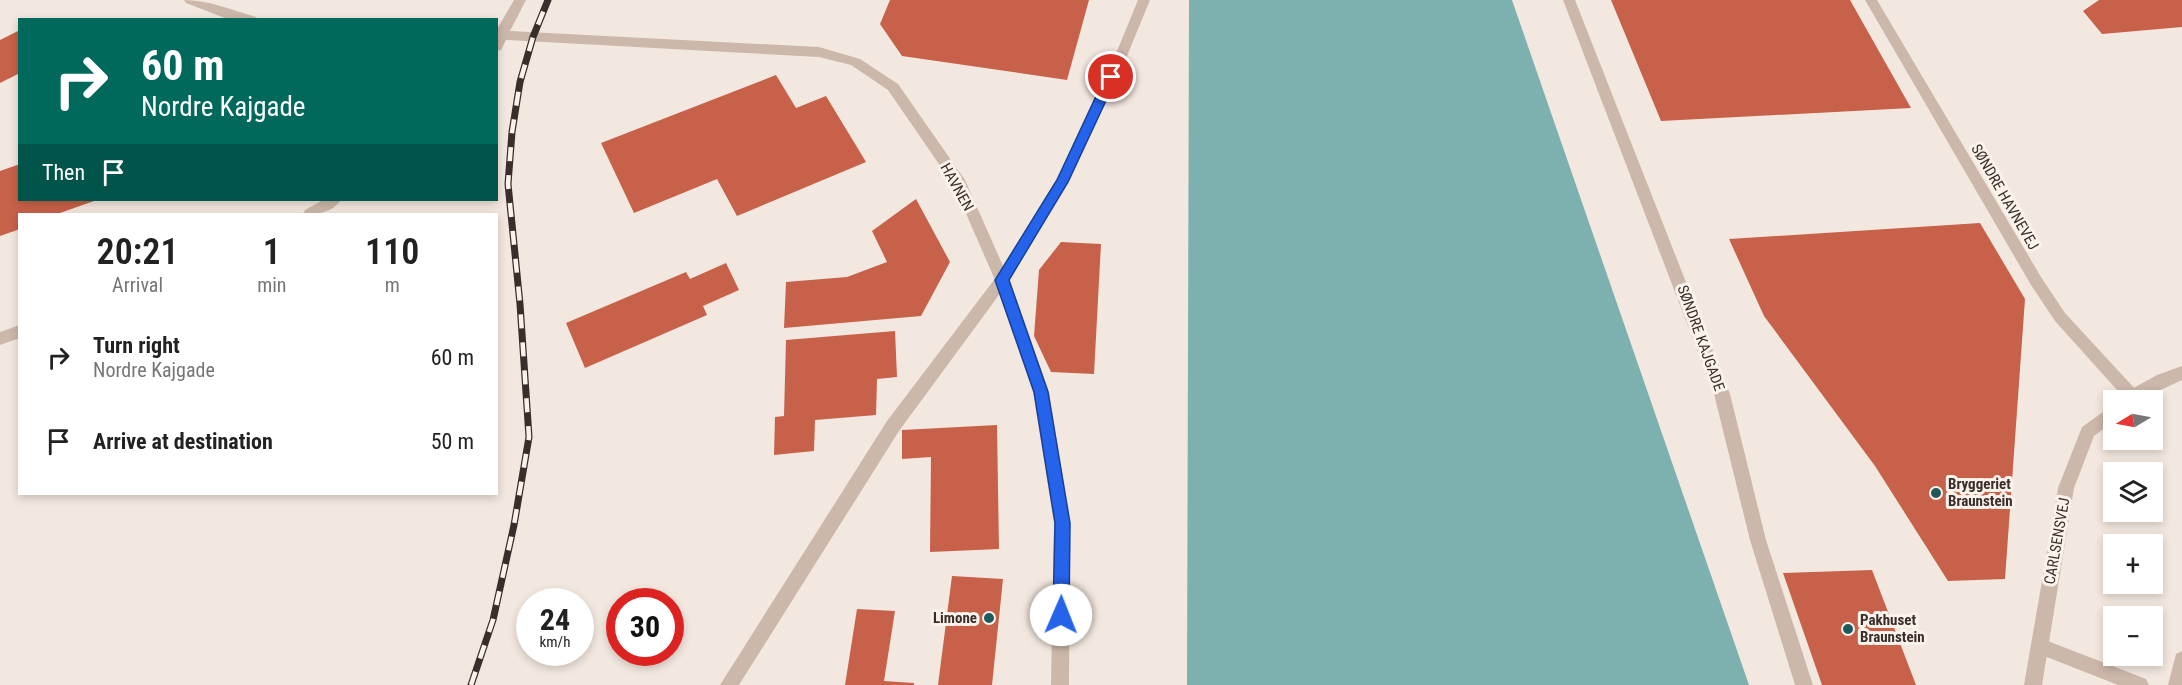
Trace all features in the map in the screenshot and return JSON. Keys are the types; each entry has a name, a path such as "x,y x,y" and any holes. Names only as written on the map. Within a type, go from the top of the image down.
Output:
{"street":[{"path":"190,0 240,18"},
{"path":"499,39 520,0"},
{"path":"729,685 893,426 1002,280 1062,182 1121,56 1144,0"},
{"name":"SØNDRE KAJGADE","path":"1569,0 1675,267 1722,394 1758,540 1804,685"},
{"name":"SØNDRE HAVNEVEJ","path":"1871,0 2036,281 2060,317 2122,390"},
{"name":"HAVNEN","path":"499,39 819,52 855,62 892,87 960,184 1002,280 1041,392 1062,523 1060,685"},
{"path":"312,213 332,201"},
{"path":"0,339 18,332"},
{"path":"2144,390 2182,373"},
{"name":"CARLSENSVEJ","path":"2033,685 2066,488 2088,432 2103,420"},
{"path":"2040,646 2140,685"},
{"path":"2176,685 2182,660"}],"water":[{"path":"1189,0 1512,0 1749,685 1187,685"}],"building":[{"path":"890,0 1089,0 1067,80 902,56 880,24"},
{"path":"1611,0 1850,0 1911,108 1661,121"},
{"path":"2099,0 2182,0 2182,27 2102,34 2083,11"},
{"path":"18,31 18,74 0,83 0,40"},
{"path":"776,75 796,108 826,96 866,162 737,216 717,179 634,213 601,143"},
{"path":"18,165 18,201 94,201 60,213 18,213 18,230 0,236 0,171"},
{"path":"916,199 950,262 921,316 784,328 786,282 847,277 887,262 872,231"},
{"path":"1980,223 2025,299 2005,579 1948,581 1875,466 1764,316 1729,239"},
{"path":"1061,242 1101,244 1094,374 1051,372 1034,336 1039,270"},
{"path":"726,263 739,290 703,306 707,315 585,368 566,323 686,272 690,279"},
{"path":"895,331 897,377 877,379 876,415 815,420 814,451 774,455 775,417 784,416 786,340"},
{"path":"997,425 999,549 930,552 931,457 902,459 902,430"},
{"name":"Pakhuset Braunstein","path":"1872,570 1916,685 1822,685 1783,573"},
{"path":"952,576 1003,579 992,685 938,685"},
{"path":"857,609 895,611 884,681 914,683 914,685 845,685"}],"railway":[{"path":"471,685 493,620 514,525 529,437 520,304 508,184 512,132 520,82 533,37 548,0"}],"place":[{"name":"Bryggeriet Braunstein","path":"1936,493"},
{"name":"Limone","path":"989,618"},
{"name":"Pakhuset Braunstein","path":"1848,629"}],"route":[{"path":"1061,615 1062,523 1041,392 1002,280 1062,182 1111,77"}]}
